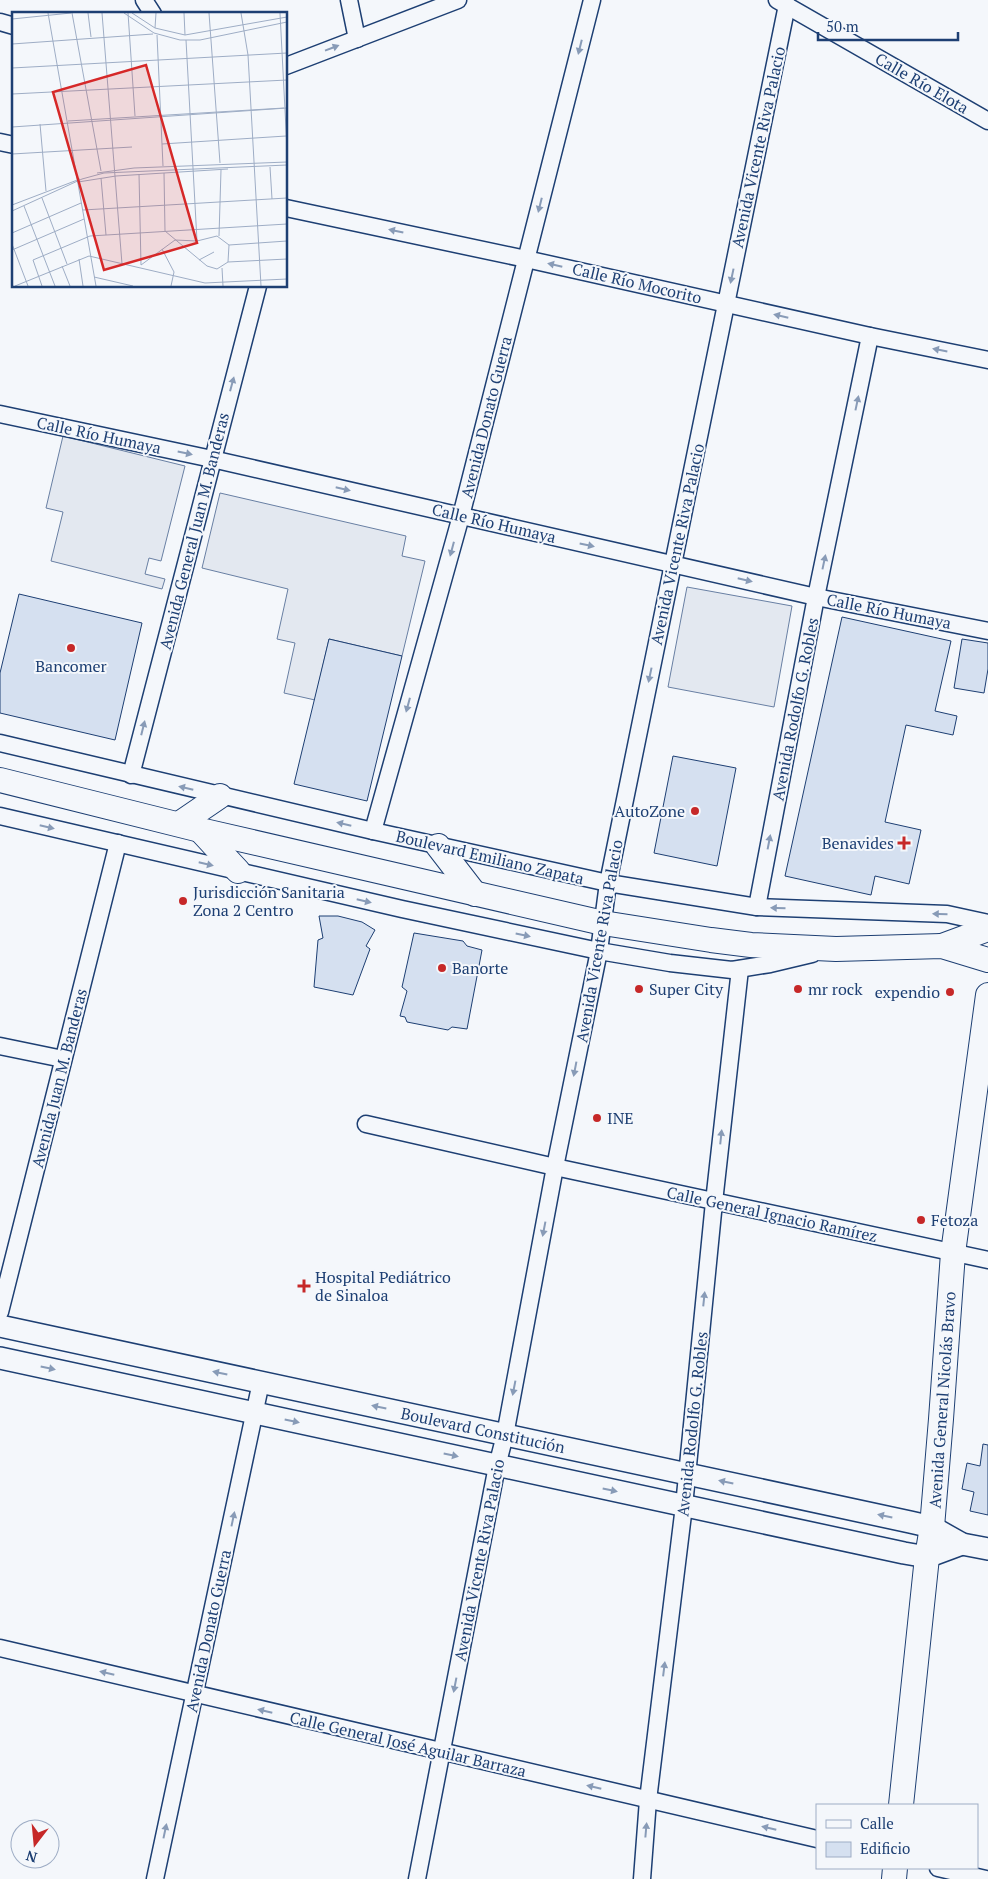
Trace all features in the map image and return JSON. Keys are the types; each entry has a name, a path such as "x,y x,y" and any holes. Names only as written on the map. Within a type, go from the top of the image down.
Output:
{"main road":[{"path":"0,780 189,827 603,922 727,942 836,949 942,946 988,960"},
{"path":"189,827 220,796"},
{"path":"189,827 238,871"},
{"path":"438,846 475,894"},
{"path":"942,946 988,929"},
{"name":"Avenida General Nicolás Bravo","path":"901,1804 927,1556 932,1527 953,1253 988,995"}],"street":[{"path":"144,0 152,12"},
{"path":"349,0 357,38"},
{"path":"288,65 458,0"},
{"name":"Avenida Donato Guerra","path":"373,831 460,516 592,0"},
{"name":"Calle Río Elota","path":"782,3 988,121"},
{"name":"Avenida Vicente Riva Palacio","path":"418,1879 497,1466 505,1435 555,1167 599,951 608,883 726,303 782,3"},
{"name":"Calle Río Mocorito","path":"288,208 526,259 870,336 988,360"},
{"name":"Avenida General Juan M. Banderas","path":"131,775 257,288"},
{"name":"Avenida Rodolfo G. Robles","path":"757,907 816,597 870,336"},
{"name":"Calle Río Humaya","path":"0,414 212,459 816,597 988,631"},
{"name":"Boulevard Emiliano Zapata","path":"0,743 220,796 608,883 757,907 947,914 988,924"},
{"path":"0,816 392,907 599,951 670,963 740,970 836,949"},
{"name":"Avenida Juan M. Banderas","path":"0,1312 118,844"},
{"name":"Avenida Rodolfo G. Robles","path":"642,1879 648,1800 684,1506 714,1202 740,970"},
{"path":"0,1046 63,1059"},
{"name":"Calle General Ignacio Ramírez","path":"366,1124 714,1202 988,1260"},
{"name":"Boulevard Constitución","path":"0,1326 932,1527 962,1544 988,1549"},
{"name":"Boulevard Constitución","path":"0,1358 904,1554 927,1556 962,1544"},
{"name":"Avenida Donato Guerra","path":"155,1879 261,1382"},
{"name":"Calle General José Aguilar Barraza","path":"0,1648 816,1839"},
{"path":"942,1869 986,1879"}],"shaded area":[{"path":"63,436 185,466 161,561 149,558 145,574 165,579 162,589 51,561 63,512 46,508"},
{"path":"220,493 406,536 402,556 425,561 402,656 329,639 315,700 284,693 295,643 277,639 288,589 202,568"},
{"path":"687,587 792,606 774,707 668,687"}],"building":[{"name":"Bancomer","path":"19,594 142,623 115,740 0,713 0,673"},
{"path":"842,617 951,641 935,711 957,716 953,735 906,725 885,822 921,830 909,884 875,876 871,895 785,876"},
{"path":"329,639 402,656 367,801 294,784"},
{"path":"962,639 988,643 988,669 984,693 954,688"},
{"name":"AutoZone","path":"673,756 736,768 717,866 654,853"},
{"path":"319,916 338,916 362,922 375,930 366,946 370,949 353,995 314,987 318,940 323,938"},
{"name":"Banorte","path":"414,933 463,941 467,946 482,950 467,1029 452,1027 448,1030 407,1022 405,1017 400,1016 407,991 402,987"},
{"path":"983,1444 988,1445 988,1515 970,1511 974,1492 962,1489 967,1463 980,1466"}],"place":[{"name":"Bancomer","path":"71,648"},
{"name":"AutoZone","path":"695,811"},
{"name":"Benavides","path":"904,843"},
{"name":"Jurisdicción Sanitaria Zona 2 Centro","path":"183,901"},
{"name":"Banorte","path":"442,968"},
{"name":"Super City","path":"639,989"},
{"name":"mr rock","path":"798,989"},
{"name":"expendio","path":"950,992"},
{"name":"INE","path":"597,1118"},
{"name":"Fetoza","path":"921,1220"},
{"name":"Hospital Pediátrico de Sinaloa","path":"304,1286"}]}
